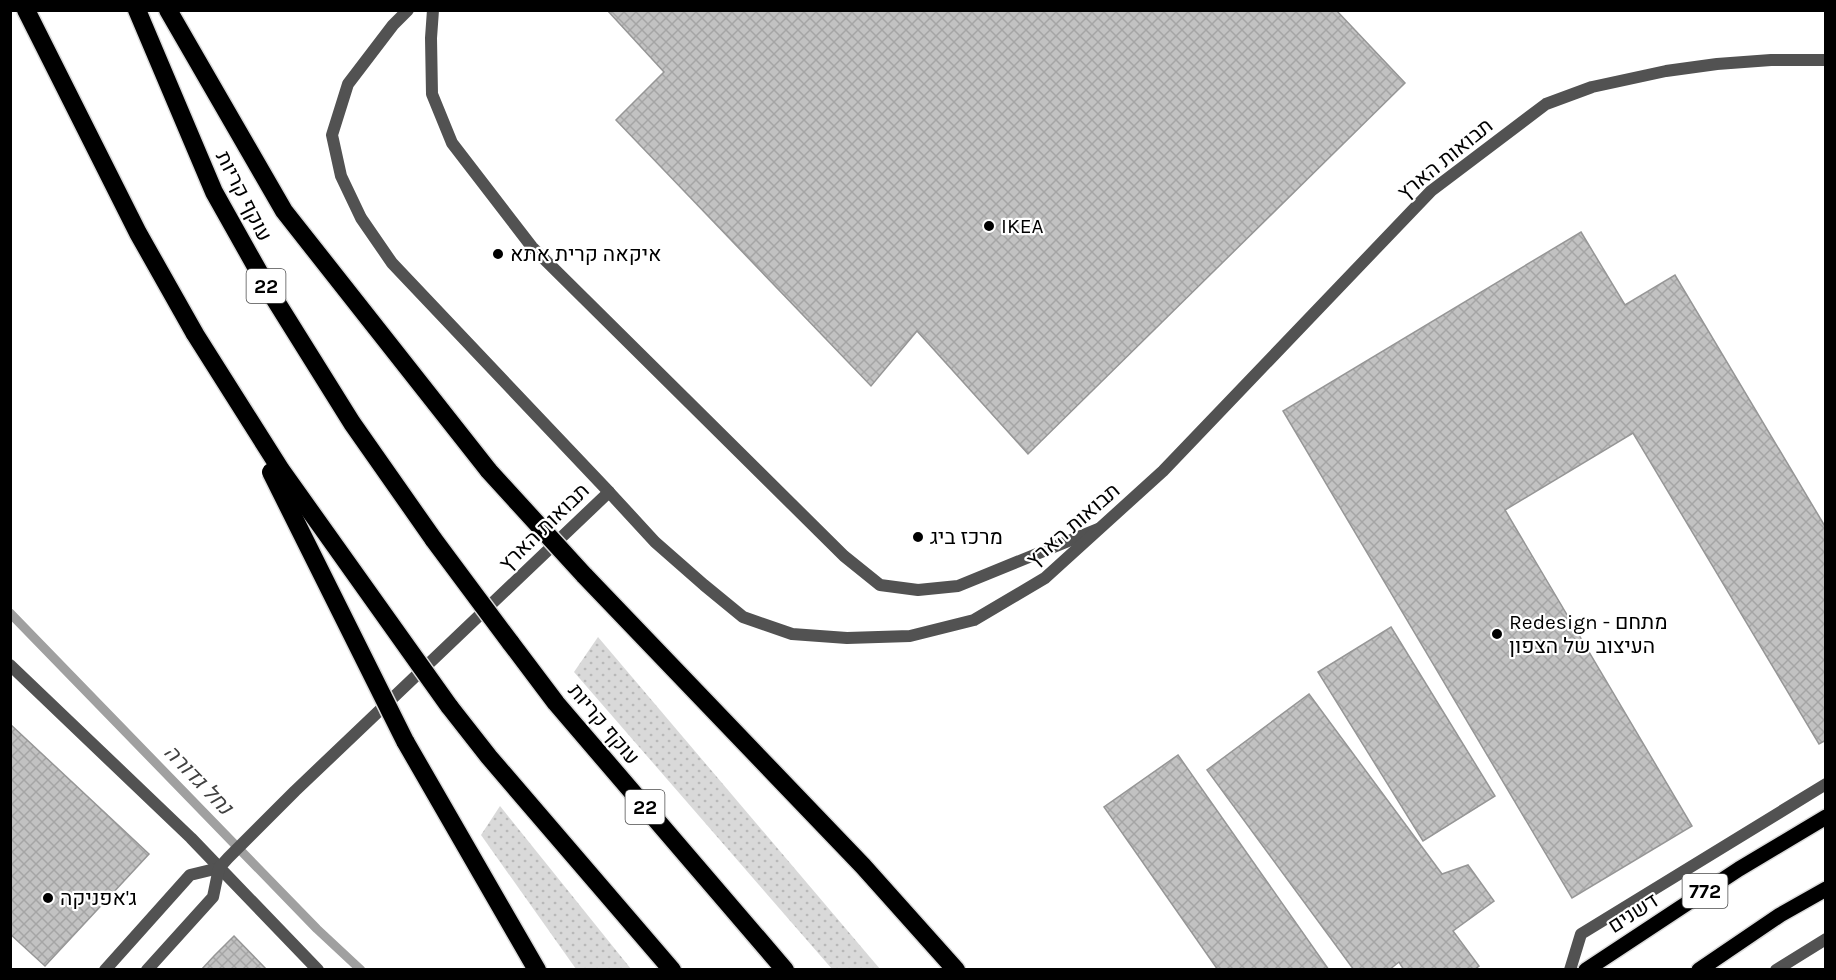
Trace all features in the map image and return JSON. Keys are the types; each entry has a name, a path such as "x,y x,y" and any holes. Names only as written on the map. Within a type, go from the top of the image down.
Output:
{"highway":[{"path":"26,10 138,233 195,334 281,470 449,706 489,757 672,969"},
{"name":"עוקף קריות","path":"137,10 219,202 269,290 352,423 434,540 556,704 785,969"},
{"path":"168,10 285,211 489,471 584,575 863,866 956,969"},
{"path":"229,387 405,741 537,969"},
{"path":"904,912 968,969"}],"main road":[{"name":"דשנים","path":"1586,969 1739,869 1826,817"},
{"path":"1698,969 1780,915 1826,889"}],"street":[{"path":"408,10 393,25 348,84 332,135 341,176 361,218 392,263 609,492"},
{"path":"433,10 432,94 452,143 532,247 844,556 880,585 918,590 958,586 1098,529"},
{"name":"תבואות הארץ","path":"147,969 213,897 219,868 228,858 267,818 609,492 655,542 743,617 792,633 836,637 910,636 974,620 1045,578 1163,471 1431,191 1546,104 1592,87 1666,71 1770,60 1826,60"},
{"path":"10,665 191,838 318,969"},
{"path":"1570,969 1581,934 1826,784"},
{"path":"105,969 190,875 219,868"},
{"path":"1776,969 1826,939"}],"shaded area":[{"path":"598,637 880,969 832,969 574,672"},
{"path":"500,806 631,969 576,969 481,835"}],"building":[{"name":"IKEA","path":"607,10 1336,10 1405,83 1028,454 917,331 871,386 616,120 664,72"},
{"name":"Redesign - מתחם העיצוב של הצפון","path":"1581,232 1625,305 1675,275 1826,528 1826,740 1819,744 1633,433 1505,510 1692,826 1572,898 1283,411"},
{"path":"1391,627 1495,796 1423,841 1318,672"},
{"path":"1309,694 1442,874 1468,865 1494,901 1453,931 1479,966 1474,970 1404,970 1399,962 1389,970 1354,970 1207,770"},
{"path":"10,724 149,854 45,966 10,934"},
{"path":"1178,755 1329,970 1218,970 1104,807"},
{"path":"234,936 267,970 201,970 214,956"}],"waterway":[{"name":"נחל גדורה","path":"10,613 317,929 361,970"}],"place":[{"name":"IKEA","path":"989,226"},
{"name":"איקאה קרית אתא","path":"498,254"},
{"name":"מרכז ביג","path":"918,537"},
{"name":"Redesign - מתחם העיצוב של הצפון","path":"1497,634"},
{"name":"ג'אפניקה","path":"48,898"}]}
